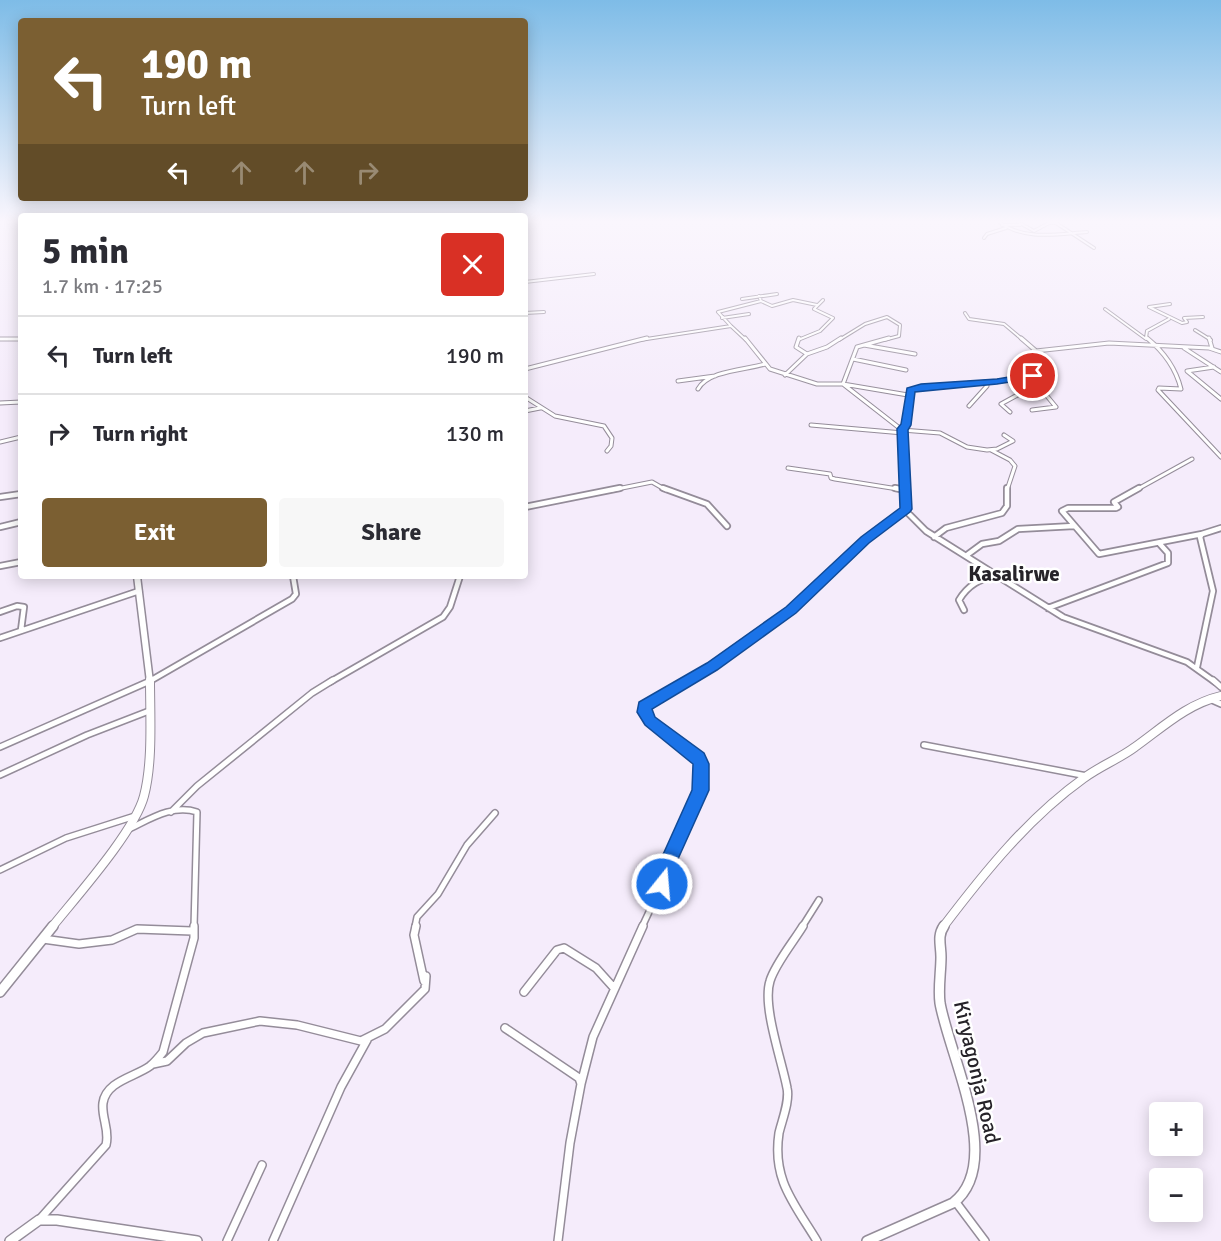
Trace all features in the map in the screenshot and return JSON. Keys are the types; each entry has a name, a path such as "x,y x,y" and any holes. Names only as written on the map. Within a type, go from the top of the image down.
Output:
{"street":[{"path":"528,282 543,280"},
{"path":"742,300 777,294"},
{"path":"759,296 761,301"},
{"path":"817,305 793,300 772,306 761,301 718,312 741,334 770,369 817,384 843,384 908,395"},
{"path":"807,354 796,346 798,339 820,332 832,318 814,309 823,300"},
{"path":"1170,304 1149,307 1169,319 1182,323 1187,322 1184,318 1203,317"},
{"path":"1104,309 1158,347 1178,377 1181,389 1159,388 1158,390 1221,458"},
{"path":"528,314 544,312"},
{"path":"965,313 969,319 1006,325 1036,351 1038,365 1035,375 1029,378 921,387 910,390 906,425 902,431 906,509 934,537 967,555 1072,622 1197,667 1221,687"},
{"path":"722,318 749,314"},
{"path":"785,375 807,354 825,351 849,331 884,317 900,325 899,336 857,347 843,384"},
{"path":"1146,339 1147,331 1169,319"},
{"path":"528,368 554,364 601,349 661,335 731,326"},
{"path":"1195,330 1211,340 1212,348"},
{"path":"0,339 18,339"},
{"path":"1036,351 1109,343 1212,348 1221,352"},
{"path":"862,345 915,354"},
{"path":"1182,347 1221,372"},
{"path":"853,359 906,370"},
{"path":"678,381 715,376 765,364"},
{"path":"1214,367 1187,371 1221,399"},
{"path":"698,389 700,385 715,376"},
{"path":"1014,379 1033,384 1048,396 1056,407 1032,410"},
{"path":"969,406 987,386 987,382"},
{"path":"843,384 902,431"},
{"path":"1010,412 1001,404 1032,387 1033,384"},
{"path":"528,399 562,418 604,426 612,438 611,446 607,451"},
{"path":"0,403 18,402"},
{"path":"528,410 541,408"},
{"path":"811,424 940,433 967,447 991,450 1010,460 1016,466 1014,476 1005,491 1007,506 1002,513 946,528 934,537"},
{"path":"991,450 1013,441 1004,435"},
{"path":"0,442 18,438"},
{"path":"1192,459 1114,502 1118,507 1116,508 1064,509 1062,511 1099,554 1202,534 1221,528"},
{"path":"788,468 830,474 835,480 905,490"},
{"path":"528,506 652,482 671,494 684,494 707,505 727,526"},
{"path":"0,497 18,494"},
{"path":"558,1241 570,1143 593,1037 662,884 669,859 701,790 701,760 650,721 644,706 712,667 791,610 865,540 906,509"},
{"path":"0,527 18,523"},
{"path":"967,555 982,544 999,541 1018,529 1074,526"},
{"path":"1197,667 1213,591 1212,580 1201,547 1202,534"},
{"path":"1048,608 1168,563 1168,553 1159,543"},
{"path":"0,566 18,563"},
{"path":"964,609 959,600 964,591 978,580 996,575"},
{"path":"0,992 127,830 144,798 148,777 150,681 137,579"},
{"path":"0,747 150,681 292,599 296,594 294,579"},
{"path":"170,813 196,786 312,693 370,657 443,617 450,607 459,579"},
{"path":"0,638 139,591"},
{"path":"0,612 17,606 24,607 21,630"},
{"name":"Kiryagonja Road","path":"867,1241 955,1201 963,1195 975,1175 975,1135 940,1001 939,934 994,861 1058,800 1087,776 1123,756 1177,717 1210,699 1221,696"},
{"path":"1210,699 1221,704"},
{"path":"0,775 92,733 149,711"},
{"path":"924,746 1087,776"},
{"path":"127,830 170,813 193,810 198,816 192,931 194,938 163,1052 153,1064"},
{"path":"425,989 421,960 414,935 417,917 438,894 467,845 495,813"},
{"path":"0,870 24,857 115,820 135,816"},
{"path":"817,1241 785,1188 777,1166 779,1135 788,1090 781,1069 768,996 770,980 819,900"},
{"path":"43,939 79,944 112,940 137,929 192,931"},
{"path":"524,992 557,950 564,948 596,969 614,988"},
{"path":"10,1241 39,1220 105,1145 107,1137 103,1108 106,1095 113,1088 153,1064 167,1061 186,1043 203,1033 260,1021 297,1025 361,1041 367,1040 386,1030 404,1008 425,989 426,976"},
{"path":"505,1028 544,1052 579,1078 581,1084"},
{"path":"273,1241 340,1087 367,1040"},
{"path":"227,1241 262,1165"},
{"path":"955,1201 985,1241"},
{"path":"39,1220 57,1220 197,1241"}],"district":[{"name":"Kasalirwe","path":"1014,574"}],"route":[{"path":"662,884 669,859 701,790 701,760 650,721 644,706 712,667 791,610 812,592 821,579 848,558 865,540 906,509 902,429 906,425 910,390 921,387 1020,380 1033,376"}]}
